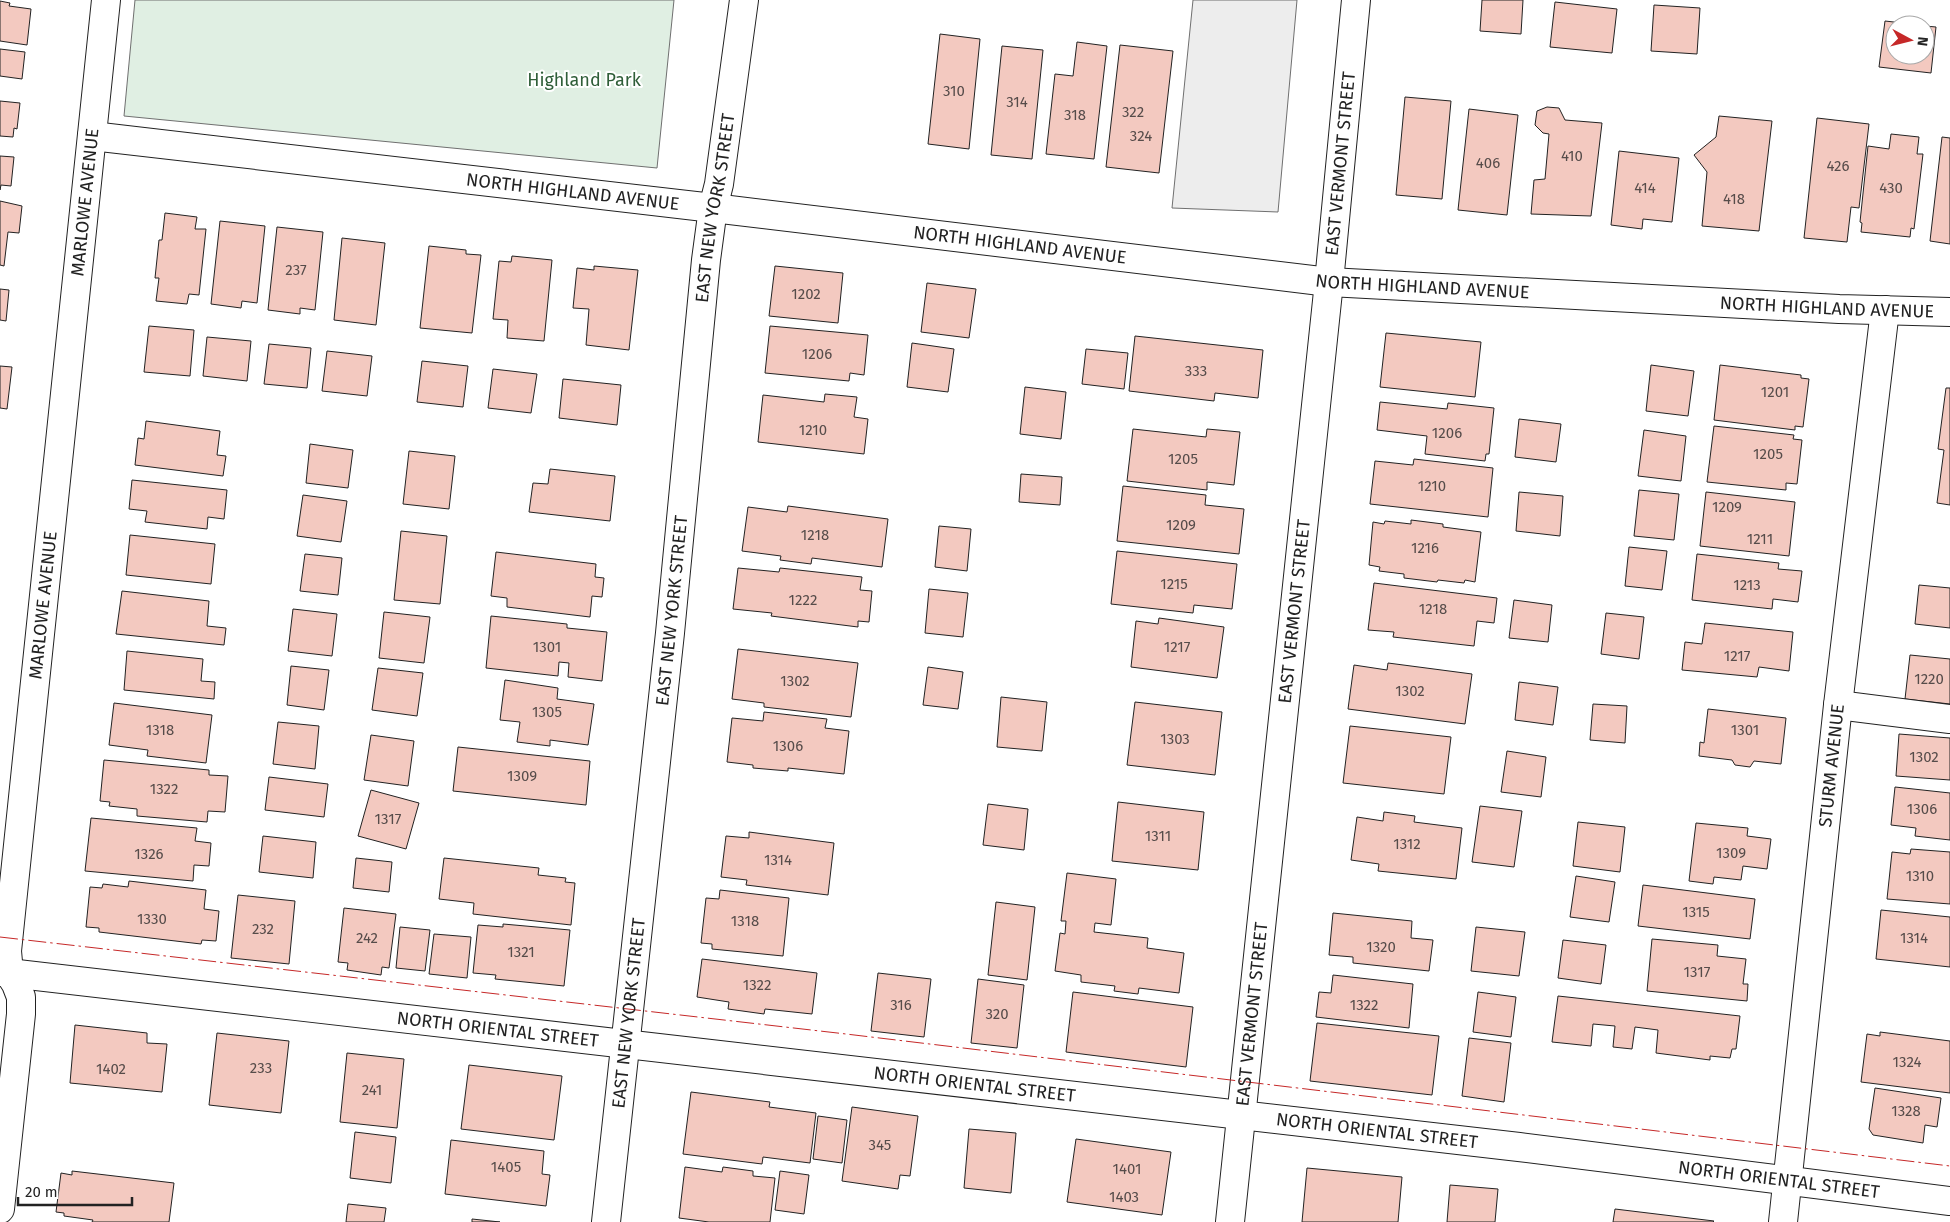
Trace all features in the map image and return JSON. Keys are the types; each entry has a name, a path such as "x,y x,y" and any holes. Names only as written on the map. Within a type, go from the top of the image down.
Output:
{"street":[{"name":"MARLOWE AVENUE","path":"0,1208 21,1014 21,997 16,984 4,972 106,0"},
{"name":"EAST NEW YORK STREET","path":"606,1222 669,643 686,457 713,208 720,184 744,0"},
{"name":"EAST VERMONT STREET","path":"1230,1222 1329,282 1356,0"},
{"name":"NORTH HIGHLAND AVENUE","path":"92,136 1329,282 1839,309 1950,312"},
{"name":"STURM AVENUE","path":"1783,1222 1838,705 1885,310"},
{"path":"1838,705 1950,718"},
{"name":"NORTH ORIENTAL STREET","path":"4,972 1242,1115 1950,1201"}],"green space":[{"name":"Highland Park","path":"135,0 674,0 657,168 124,116"}],"shaded area":[{"path":"1193,0 1297,0 1278,212 1172,208"}],"building":[{"path":"1482,0 1523,0 1521,34 1480,31"},
{"path":"0,1 10,3 9,6 31,9 27,45 0,41"},
{"path":"1555,2 1617,9 1612,53 1550,47"},
{"path":"1654,5 1700,8 1697,54 1651,51"},
{"path":"1885,21 1885,65 1932,65 1931,73 1879,67"},
{"path":"940,34 980,39 969,149 928,144"},
{"path":"1077,42 1107,46 1094,159 1046,154 1055,74 1073,76"},
{"path":"1120,45 1173,51 1159,173 1106,167"},
{"path":"1002,46 1043,50 1032,159 991,155"},
{"path":"0,49 25,52 22,79 0,76"},
{"path":"1405,97 1451,101 1442,199 1396,195"},
{"path":"0,101 20,103 17,129 14,128 13,137 0,136"},
{"path":"1547,107 1559,108 1565,120 1602,123 1591,216 1531,214 1534,180 1545,179 1549,134 1543,133 1535,125 1537,111"},
{"path":"1469,109 1518,115 1507,215 1458,210"},
{"path":"1719,116 1772,121 1759,231 1702,226 1707,172 1694,155 1716,137"},
{"path":"1817,118 1869,124 1859,208 1851,207 1847,242 1804,238"},
{"path":"1891,134 1919,137 1917,154 1923,154 1914,229 1911,228 1910,237 1861,232 1862,223 1860,222 1868,146 1889,149"},
{"path":"1942,137 1950,138 1950,244 1930,241"},
{"path":"1619,151 1679,158 1672,222 1643,219 1642,229 1611,225"},
{"path":"0,156 14,157 11,186 1,185 0,190"},
{"path":"0,201 22,206 19,233 8,232 4,266 0,265"},
{"path":"165,213 197,217 195,229 206,229 199,295 189,294 187,304 156,301 159,278 155,278 159,240 162,240"},
{"path":"220,221 265,226 257,303 242,301 241,308 211,304"},
{"path":"277,227 323,232 315,310 300,308 300,314 268,310"},
{"path":"342,238 385,243 376,325 334,320"},
{"path":"429,246 466,250 466,254 481,255 472,333 420,328"},
{"path":"512,256 552,260 544,341 507,338 508,320 493,319 499,261 511,262"},
{"path":"594,266 638,270 629,350 586,345 589,309 573,308 577,268 594,270"},
{"path":"775,266 843,273 838,323 769,316"},
{"path":"927,283 976,289 969,338 921,332"},
{"path":"0,289 9,290 6,321 0,320"},
{"path":"149,326 194,330 190,376 144,372"},
{"path":"770,326 868,335 864,375 850,373 849,381 765,373"},
{"path":"1386,333 1481,342 1475,397 1380,387"},
{"path":"1135,336 1263,350 1258,398 1215,393 1214,401 1129,391"},
{"path":"207,337 251,341 247,381 203,376"},
{"path":"912,343 954,349 948,392 907,387"},
{"path":"269,344 311,348 307,388 264,384"},
{"path":"1086,349 1128,353 1124,389 1082,384"},
{"path":"327,351 372,356 367,396 322,391"},
{"path":"422,361 468,366 463,407 417,402"},
{"path":"1651,365 1694,371 1688,416 1646,411"},
{"path":"1720,365 1801,375 1801,378 1809,379 1803,427 1795,426 1795,430 1714,420"},
{"path":"0,366 12,367 7,409 0,408"},
{"path":"493,369 537,374 531,413 488,408"},
{"path":"563,379 621,385 617,425 559,418"},
{"path":"1025,387 1066,392 1061,439 1020,434"},
{"path":"1946,388 1950,388 1950,505 1937,503 1944,450 1938,449"},
{"path":"825,394 857,397 854,417 868,419 864,454 758,442 763,395 824,402"},
{"path":"1380,402 1447,409 1448,403 1494,408 1489,454 1486,454 1485,461 1425,454 1427,436 1377,430"},
{"path":"1519,419 1561,424 1556,462 1515,457"},
{"path":"146,421 220,431 217,455 226,456 223,476 135,465 138,438 144,439"},
{"path":"1714,426 1794,435 1793,439 1802,440 1797,484 1786,483 1786,490 1707,482"},
{"path":"1133,429 1206,437 1207,429 1240,432 1234,485 1207,482 1207,490 1127,481"},
{"path":"1644,430 1686,436 1681,481 1638,476"},
{"path":"310,444 353,450 348,488 306,483"},
{"path":"409,451 455,456 449,509 403,504"},
{"path":"1414,459 1493,468 1488,517 1370,504 1375,461 1413,465"},
{"path":"550,469 615,476 610,521 529,512 533,483 548,484"},
{"path":"1021,474 1062,477 1060,505 1019,502"},
{"path":"132,480 227,490 224,519 208,517 207,529 145,522 147,511 129,509"},
{"path":"1123,486 1206,495 1205,505 1244,509 1239,554 1117,541"},
{"path":"1639,490 1679,494 1674,540 1634,536"},
{"path":"1519,492 1563,496 1560,536 1516,531"},
{"path":"1706,492 1795,502 1789,556 1700,546"},
{"path":"303,495 347,501 341,542 297,536"},
{"path":"788,506 888,519 882,567 812,558 811,564 780,560 781,556 742,551 748,507 787,512"},
{"path":"1411,520 1481,532 1475,582 1465,580 1464,583 1438,580 1437,582 1404,578 1404,574 1379,571 1380,567 1369,565 1373,522 1384,524 1385,521 1411,524"},
{"path":"939,526 971,529 967,571 935,567"},
{"path":"401,531 447,536 440,604 394,600"},
{"path":"130,535 215,544 211,584 126,575"},
{"path":"1629,547 1667,551 1662,590 1625,586"},
{"path":"1117,551 1237,564 1232,609 1194,605 1193,613 1111,604"},
{"path":"496,552 596,564 595,577 604,578 602,597 592,596 590,617 507,607 507,598 491,596"},
{"path":"305,554 342,558 338,595 300,591"},
{"path":"1697,554 1779,563 1778,569 1802,571 1798,602 1773,599 1772,609 1692,600"},
{"path":"738,568 779,572 780,568 862,577 860,590 872,591 869,622 858,621 858,627 771,616 772,613 733,609"},
{"path":"1374,583 1497,598 1494,623 1477,621 1474,646 1393,637 1394,632 1368,630"},
{"path":"1919,585 1950,588 1950,628 1915,624"},
{"path":"929,589 968,593 963,637 925,633"},
{"path":"122,591 209,601 207,626 226,628 224,645 116,634"},
{"path":"1514,600 1552,605 1548,642 1509,638"},
{"path":"293,609 337,614 332,656 288,651"},
{"path":"384,612 430,617 424,663 379,658"},
{"path":"1606,613 1644,617 1639,659 1601,654"},
{"path":"491,616 567,624 567,628 607,632 602,681 568,677 569,663 559,662 558,676 486,668"},
{"path":"1159,618 1224,627 1217,678 1131,667 1136,621 1158,624"},
{"path":"1705,623 1793,632 1789,671 1759,667 1757,677 1682,670 1685,642 1702,644"},
{"path":"738,649 858,663 851,717 764,707 764,703 732,699"},
{"path":"127,651 203,659 201,681 215,682 214,699 124,690"},
{"path":"1910,655 1950,659 1950,704 1905,699"},
{"path":"1388,663 1472,674 1465,724 1348,709 1354,665 1387,670"},
{"path":"291,666 329,670 324,710 287,705"},
{"path":"928,667 963,672 958,709 923,705"},
{"path":"378,668 423,673 417,716 372,710"},
{"path":"505,680 558,688 557,699 594,704 588,745 550,740 550,746 517,742 520,722 500,720"},
{"path":"1519,682 1558,687 1553,725 1515,720"},
{"path":"1001,697 1047,702 1042,751 997,747"},
{"path":"1135,702 1222,712 1215,775 1127,765"},
{"path":"114,703 212,715 206,763 147,756 148,750 109,745"},
{"path":"1593,704 1627,706 1625,743 1590,740"},
{"path":"1708,709 1786,718 1781,764 1754,761 1750,767 1735,765 1732,760 1699,756 1700,742 1704,743"},
{"path":"764,712 827,719 825,728 849,731 844,774 788,768 788,771 753,768 753,765 727,762 732,718 763,721"},
{"path":"278,722 319,726 315,769 273,764"},
{"path":"1350,726 1451,737 1444,794 1343,783"},
{"path":"1899,734 1950,738 1950,780 1896,776"},
{"path":"371,735 414,741 408,786 364,780"},
{"path":"458,747 590,761 586,805 453,791"},
{"path":"1507,751 1546,757 1541,797 1501,792"},
{"path":"104,760 209,770 209,775 228,776 225,812 208,811 207,822 137,816 137,809 109,806 110,802 100,801"},
{"path":"269,777 328,784 324,817 265,810"},
{"path":"1895,787 1950,793 1950,840 1915,836 1916,828 1891,825"},
{"path":"371,790 419,803 406,849 358,836"},
{"path":"1118,802 1204,812 1198,870 1112,861"},
{"path":"988,804 1028,809 1024,850 983,845"},
{"path":"1480,806 1522,811 1514,867 1472,862"},
{"path":"1384,812 1415,816 1414,822 1462,828 1456,879 1378,871 1379,864 1351,860 1357,817 1383,821"},
{"path":"91,818 197,828 195,841 211,843 209,866 194,865 193,881 85,871"},
{"path":"1578,822 1625,827 1620,872 1573,866"},
{"path":"1696,823 1748,828 1747,836 1771,839 1767,869 1743,866 1741,880 1714,877 1713,884 1689,881"},
{"path":"749,832 834,843 828,895 746,885 747,880 721,877 726,836 749,838"},
{"path":"263,836 316,842 313,878 259,872"},
{"path":"1911,849 1950,852 1950,904 1887,899 1892,852 1910,854"},
{"path":"356,858 392,862 389,892 353,888"},
{"path":"444,858 539,868 538,875 566,878 565,882 575,883 571,925 473,914 474,903 439,899"},
{"path":"1067,873 1116,879 1111,925 1095,923 1094,932 1148,938 1147,948 1184,953 1179,993 1139,988 1138,994 1114,991 1115,986 1081,982 1081,975 1055,971 1060,933 1065,934 1066,921 1061,921"},
{"path":"1576,876 1615,882 1609,922 1570,917"},
{"path":"129,881 206,890 204,909 219,911 216,941 202,940 201,944 99,932 99,928 86,927 90,887 102,888 103,884 128,887"},
{"path":"1643,885 1755,899 1750,939 1638,926"},
{"path":"720,890 789,898 783,956 712,949 712,944 701,943 706,898 719,899"},
{"path":"238,895 295,901 289,964 231,958"},
{"path":"996,902 1035,907 1027,980 988,975"},
{"path":"344,908 396,914 389,968 382,967 381,975 347,970 348,963 338,962"},
{"path":"1881,910 1950,917 1950,967 1876,959"},
{"path":"1333,913 1412,921 1411,938 1433,940 1429,971 1353,963 1353,957 1329,955"},
{"path":"503,924 570,930 564,986 495,979 496,975 473,973 478,925 503,927"},
{"path":"400,927 430,930 425,971 396,968"},
{"path":"1476,927 1525,932 1519,976 1471,971"},
{"path":"434,934 471,937 467,978 429,974"},
{"path":"1652,939 1718,945 1717,956 1746,959 1743,984 1748,984 1747,1001 1647,991"},
{"path":"1563,940 1606,945 1601,984 1558,978"},
{"path":"702,959 817,973 812,1014 765,1009 764,1014 728,1009 729,1002 697,997"},
{"path":"878,973 931,979 924,1037 871,1031"},
{"path":"1333,975 1413,984 1409,1028 1316,1017 1319,992 1331,993"},
{"path":"978,979 1024,985 1017,1048 971,1043"},
{"path":"1073,992 1193,1007 1186,1067 1066,1052"},
{"path":"1478,992 1516,997 1511,1037 1473,1032"},
{"path":"1558,996 1740,1016 1736,1049 1732,1049 1730,1058 1710,1056 1710,1060 1656,1053 1658,1030 1635,1027 1632,1049 1613,1047 1615,1026 1593,1024 1591,1046 1552,1042"},
{"path":"1317,1023 1439,1036 1432,1095 1310,1081"},
{"path":"75,1025 147,1033 147,1043 167,1044 162,1092 70,1083"},
{"path":"1880,1032 1950,1041 1950,1093 1861,1082 1867,1034 1880,1036"},
{"path":"217,1033 289,1041 281,1113 209,1105"},
{"path":"1469,1038 1511,1043 1504,1102 1462,1096"},
{"path":"347,1053 404,1059 397,1128 340,1122"},
{"path":"469,1065 562,1076 554,1140 461,1129"},
{"path":"1875,1088 1941,1098 1937,1127 1925,1125 1923,1143 1873,1135 1869,1129"},
{"path":"691,1092 770,1102 769,1107 816,1113 810,1163 763,1157 762,1164 683,1154"},
{"path":"852,1107 918,1116 910,1176 900,1175 898,1189 842,1181"},
{"path":"818,1116 847,1120 842,1163 813,1159"},
{"path":"969,1129 1016,1133 1011,1193 964,1188"},
{"path":"355,1132 396,1137 391,1183 350,1178"},
{"path":"1076,1139 1171,1152 1162,1215 1067,1202"},
{"path":"451,1140 544,1151 542,1174 550,1175 546,1206 445,1194"},
{"path":"685,1167 722,1172 723,1167 753,1171 753,1176 775,1178 770,1222 709,1222 679,1218"},
{"path":"1307,1168 1402,1177 1398,1222 1302,1222"},
{"path":"72,1171 174,1183 169,1222 92,1222 93,1220 64,1216 64,1213 56,1212 61,1173 72,1175"},
{"path":"780,1171 809,1175 804,1214 775,1210"},
{"path":"1450,1185 1498,1189 1495,1222 1447,1222"},
{"path":"348,1204 386,1208 384,1222 346,1222"},
{"path":"1615,1209 1714,1221 1613,1222"},
{"path":"472,1219 500,1222 472,1222"}],"power":[{"path":"0,937 846,1034 1950,1166"}]}
